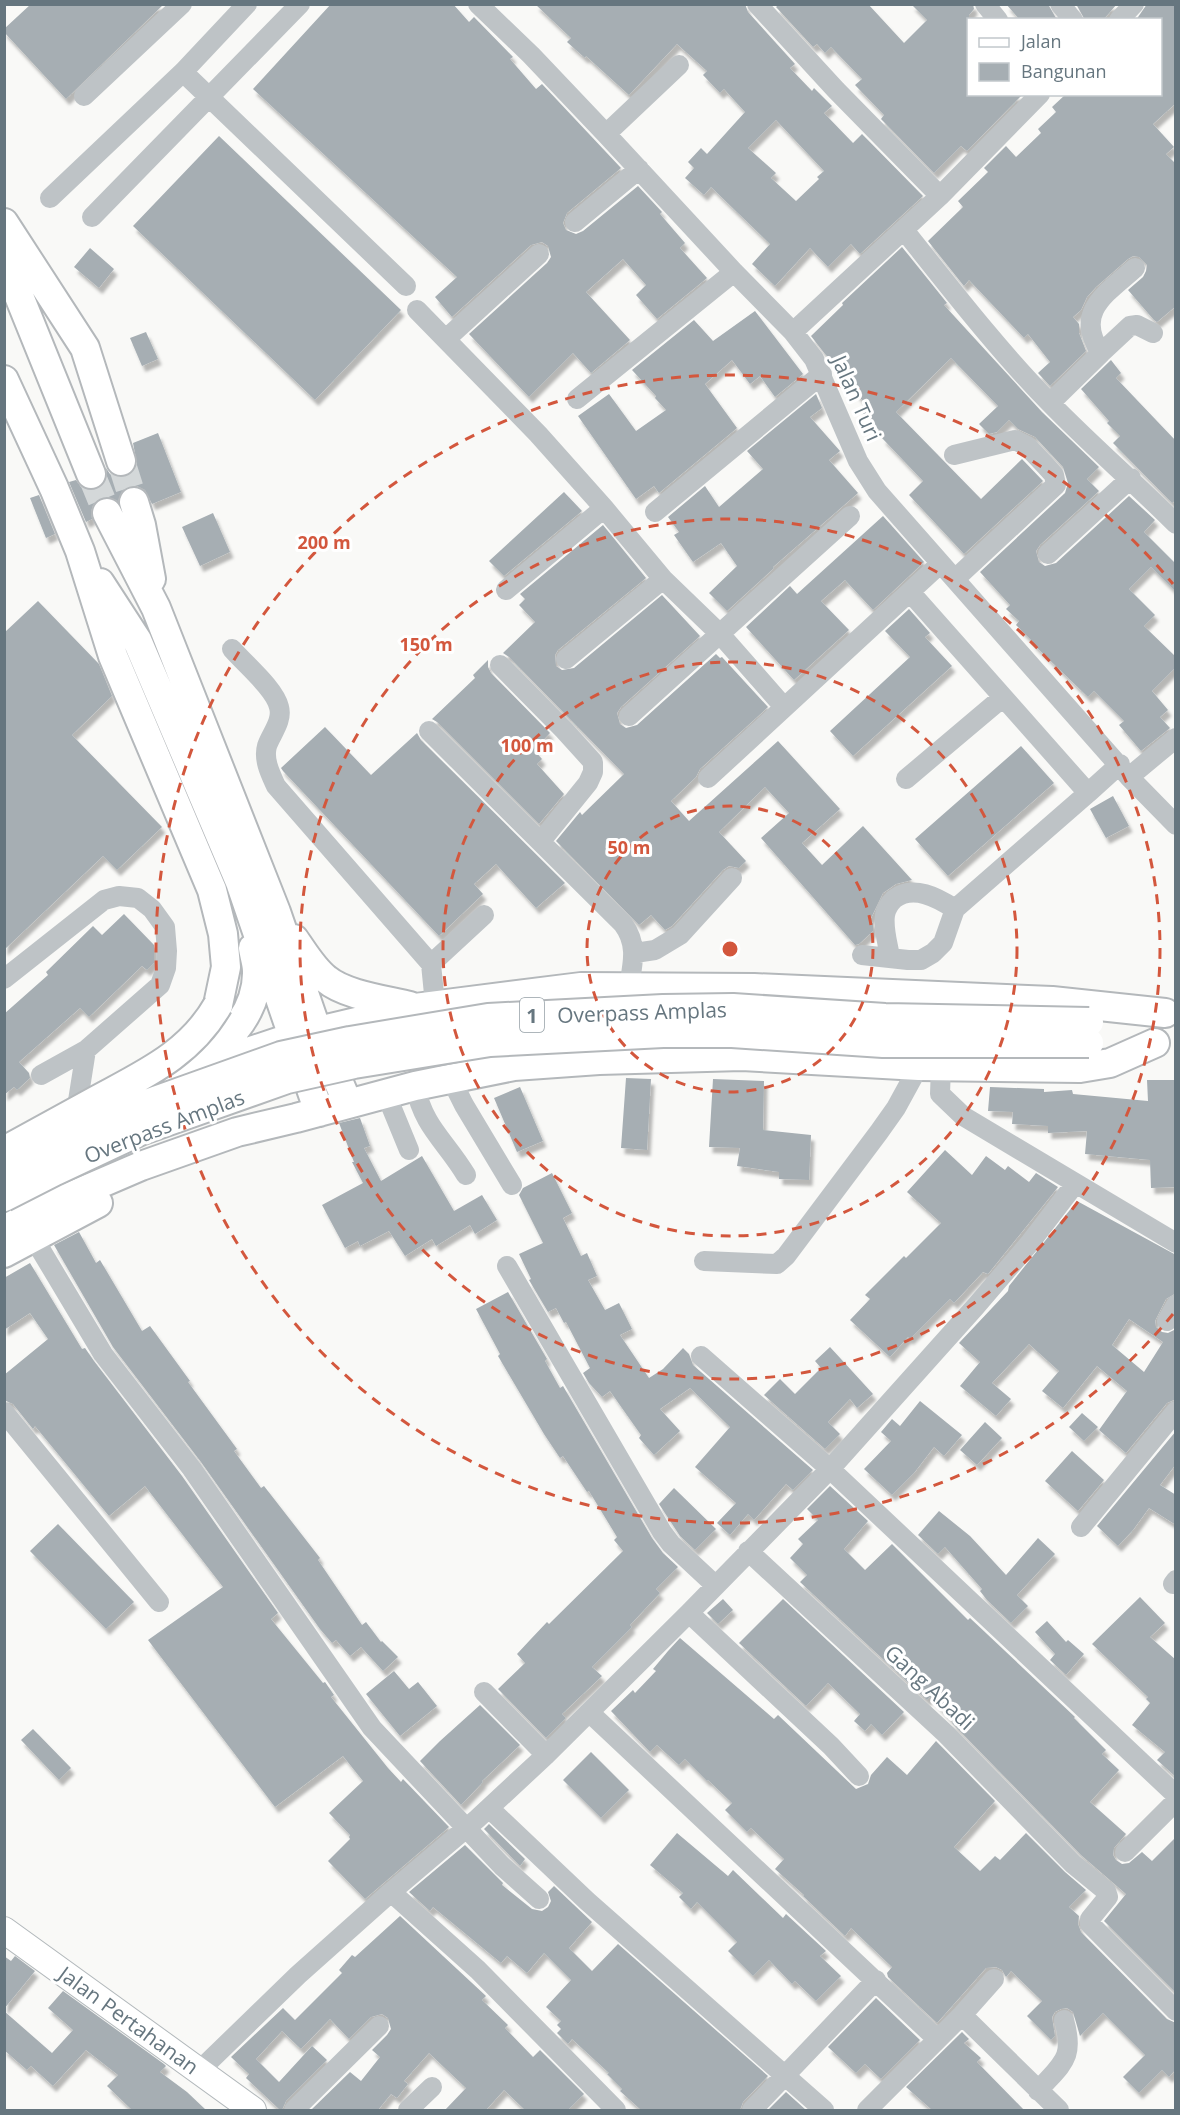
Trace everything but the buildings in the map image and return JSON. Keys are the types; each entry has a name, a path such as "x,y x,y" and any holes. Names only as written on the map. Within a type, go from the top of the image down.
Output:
{"highway":[{"path":"4,224 85,348 121,461"},
{"path":"4,260 91,474"},
{"path":"4,380 80,550 113,656 212,890 223,934 226,967 218,1005 207,1024 193,1039 154,1069 4,1151"},
{"path":"134,502 141,525 156,608"},
{"path":"107,513 156,608 276,912 305,1034 307,1115"},
{"path":"80,550 137,640 305,1034 348,1104"},
{"path":"194,1069 225,1043 241,1023 252,1000 257,972 240,882"},
{"path":"276,912 311,963 327,980 351,992 425,1006"},
{"path":"4,1137 77,1107 305,1034 425,1006 581,987 754,988 1052,1001 1170,1012"},
{"name":"Overpass Amplas","path":"4,1176 127,1111 281,1056 350,1041 488,1018 663,1009 733,1008 1089,1032 1165,1041"},
{"name":"Overpass Amplas","path":"4,1197 140,1131 287,1079 354,1064 490,1042 663,1033 732,1033 883,1043 1089,1032 1170,1012"},
{"path":"4,1230 55,1203 131,1171 237,1132 415,1086 514,1066 598,1060 742,1056 930,1066 1080,1068 1110,1063 1165,1041"},
{"path":"4,1253 103,1201 307,1115"}],"main road":[{"name":"Jalan Pertahanan","path":"4,1930 253,2110"}],"street":[{"path":"84,96 182,4"},
{"path":"50,198 183,72 247,4"},
{"path":"92,217 300,4"},
{"name":"Jalan Turi","path":"478,4 531,55 793,332 814,359 822,374 858,461 877,491 1176,825"},
{"path":"757,4 836,90 940,196"},
{"path":"985,4 996,18"},
{"path":"1060,4 1071,18"},
{"path":"1121,18 1134,4"},
{"path":"606,134 679,66"},
{"path":"183,72 406,286"},
{"path":"793,332 940,196 1038,96"},
{"path":"575,222 639,169"},
{"path":"904,230 977,320 1050,403 1131,478 1176,524"},
{"path":"446,339 539,254"},
{"path":"1101,353 1091,338 1091,314 1097,302 1135,268"},
{"path":"577,399 734,272"},
{"path":"417,309 538,434 663,579 720,634 784,707"},
{"path":"1050,403 1130,326 1137,325 1153,333"},
{"path":"655,512 822,374"},
{"path":"954,455 1015,440 1027,446 1045,465 1054,475 1056,485 955,579"},
{"path":"1048,554 1131,478"},
{"path":"506,590 604,508"},
{"path":"629,716 850,516"},
{"path":"708,778 940,564"},
{"path":"566,659 663,579"},
{"path":"910,592 1088,793"},
{"path":"232,649 276,699 280,709 279,719 266,748 267,767 276,786 431,964"},
{"path":"500,665 593,762 593,772 588,783 541,842"},
{"path":"906,779 1002,698"},
{"path":"429,731 623,924 630,933 635,953 629,986"},
{"path":"862,955 921,960 933,953 943,943 956,909 1088,793 1176,738"},
{"path":"635,953 655,950 680,935 732,878"},
{"path":"890,957 885,912 892,901 903,893 916,892 929,895 956,909"},
{"path":"4,979 104,900 119,896 138,898 152,909 165,927 166,968 160,985 86,1050 41,1075"},
{"path":"425,1006 431,964 484,915"},
{"path":"77,1107 86,1050"},
{"path":"930,1066 940,1094 957,1111 1176,1243"},
{"path":"704,1261 777,1264 786,1256 930,1066"},
{"path":"451,1079 512,1185"},
{"path":"415,1086 419,1106 428,1123 466,1175"},
{"path":"386,1094 409,1150"},
{"path":"199,2071 298,1975 489,1808 546,1755 689,1613 830,1469 976,1306 1029,1244 1075,1184"},
{"path":"33,1237 103,1354 192,1469 372,1728 502,1866 539,1899"},
{"path":"507,1266 662,1532 671,1544 715,1585"},
{"path":"701,1356 830,1469 1176,1795"},
{"path":"1081,1527 1176,1411"},
{"path":"4,1412 159,1602"},
{"name":"Gang Abadi","path":"748,1551 946,1734 1073,1864 1108,1893 1090,1919 1090,1924 1176,2011"},
{"path":"689,1613 831,1746 859,1776"},
{"path":"484,1692 546,1755"},
{"path":"590,1713 937,2039"},
{"path":"1125,1852 1176,1801"},
{"path":"489,1808 587,1901 824,2110"},
{"path":"391,1892 478,1971 616,2110"},
{"path":"867,2110 962,2015 994,1979"},
{"path":"752,2110 876,1980"},
{"path":"962,2015 1059,2110"},
{"path":"1038,2091 1062,2063 1068,2051 1069,2039 1064,2020"},
{"path":"294,2110 379,2026"},
{"path":"408,2110 432,2087"}],"tunnel":[{"path":"121,461 134,502"},
{"path":"91,474 107,513"}]}
